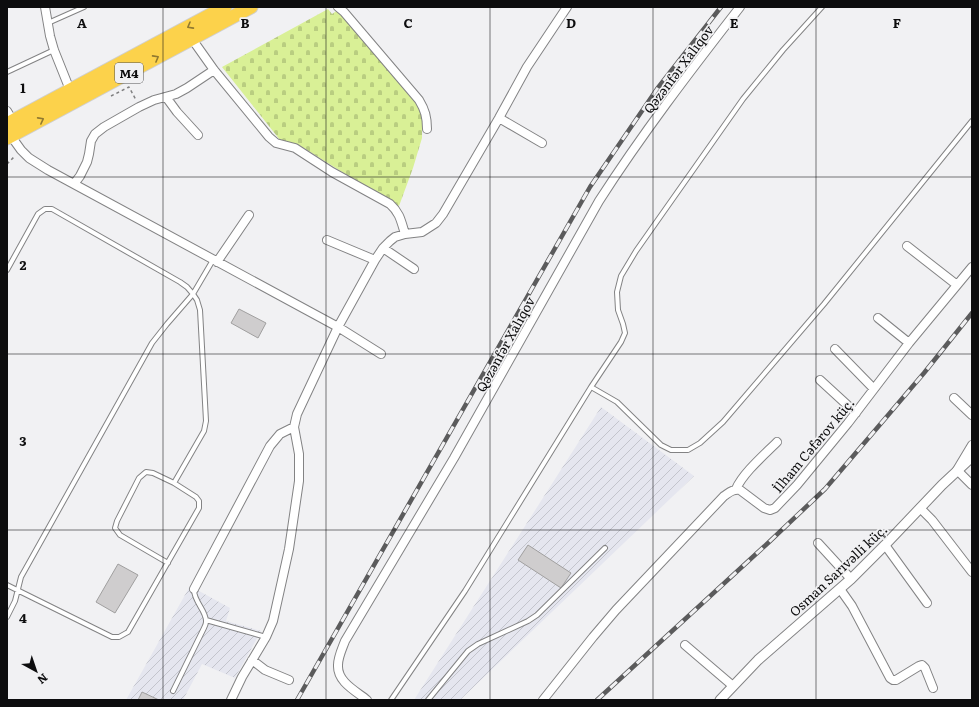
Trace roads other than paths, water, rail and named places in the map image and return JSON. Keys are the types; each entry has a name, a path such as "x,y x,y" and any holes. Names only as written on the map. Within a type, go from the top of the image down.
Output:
{"highway":[{"name":"M4","path":"9,126 70,90 225,7"},
{"name":"M4","path":"9,126 192,39 251,7"}],"street":[{"path":"45,7 47,23 54,50 70,90"},
{"path":"338,7 344,12 419,100 424,108 427,119 427,129"},
{"path":"231,700 242,677 266,637 273,621 289,549 299,481 299,454 294,427 297,414 338,327 374,260 383,248 396,237 405,234 422,232 436,223 443,214 527,68 567,7"},
{"name":"Qəzənfər Xalıqov","path":"367,700 346,684 339,674 339,657 345,641 454,458 599,201 654,120 740,7"},
{"path":"192,39 214,70 269,137 276,143 295,148 332,172 390,204 399,214 405,234"},
{"path":"74,184 87,162 90,154 91,141 95,134 104,127 139,107 176,94 214,70"},
{"path":"166,97 176,112 198,135"},
{"path":"499,118 542,143"},
{"path":"9,126 21,150 29,158 48,170 338,327 381,354"},
{"path":"215,261 249,215"},
{"path":"327,240 374,260"},
{"path":"907,246 957,285"},
{"path":"383,248 414,269"},
{"name":"İlham Cəfərov küç.","path":"736,489 744,492 764,508 770,510 775,508 797,485 856,413 909,343 972,267"},
{"path":"878,318 909,343"},
{"path":"835,349 874,389"},
{"path":"820,380 856,413"},
{"path":"954,398 972,415"},
{"path":"194,589 270,446 280,434 294,427"},
{"path":"543,700 616,610 724,496 730,491 736,489 743,476 777,442"},
{"path":"972,445 957,470 972,485"},
{"name":"Osman Sarıvəlli küç.","path":"720,700 758,660 851,579 957,470 972,457"},
{"path":"920,508 932,520 972,572"},
{"path":"818,542 851,579"},
{"path":"885,545 927,604"},
{"path":"840,589 852,606 890,678 896,680 922,665 925,668 933,688"},
{"path":"685,645 733,686"},
{"path":"252,660 265,670 289,680"}],"lane":[{"path":"47,23 84,7"},
{"path":"391,700 465,591 591,387 621,342 625,332 618,310 617,292 621,276 636,251 743,99 783,50 822,7"},
{"path":"7,72 54,50"},
{"path":"591,387 617,402 661,445 671,450 688,450 700,443 723,422 824,304 972,121"},
{"path":"7,270 38,214 45,209 52,209 180,282 193,294 197,300 200,310 206,421 204,431 174,483"},
{"path":"7,617 16,602 21,577 152,343 193,294 215,261"},
{"path":"7,585 112,637 119,637 128,632 199,508 199,501 196,497 174,483 153,473 146,472 139,478 116,521 115,528 120,535 168,562"},
{"path":"428,700 468,651 478,644 528,621 537,615 605,548"},
{"path":"174,691 204,628 206,620 204,613 194,597 194,589"},
{"path":"206,620 266,637"}],"railway":[{"path":"297,700 590,187 657,89 721,7"},
{"path":"597,700 825,489 924,373 972,313"}]}
